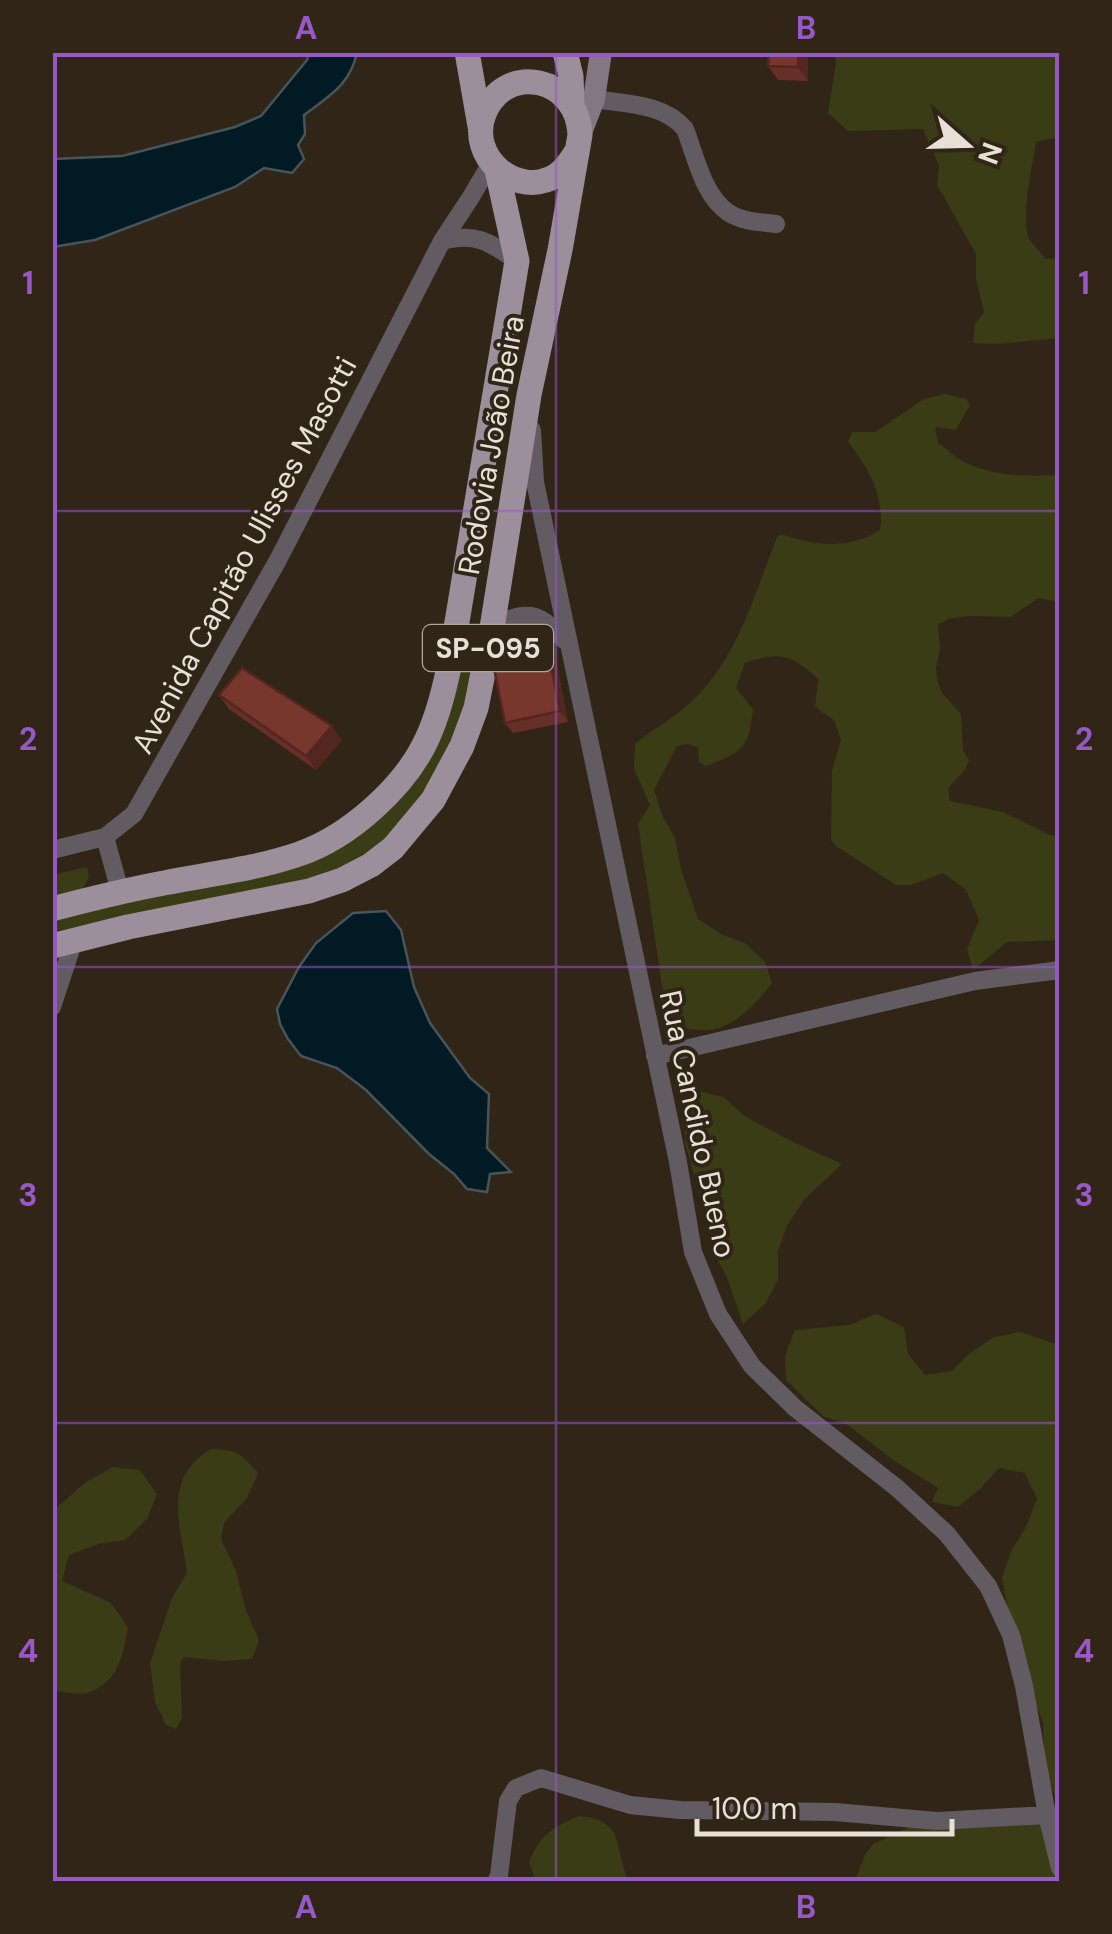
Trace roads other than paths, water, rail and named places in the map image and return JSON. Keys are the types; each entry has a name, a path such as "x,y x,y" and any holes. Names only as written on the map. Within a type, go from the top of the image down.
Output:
{"main road":[{"name":"Rodovia João Beira","path":"52,909 302,854 330,840 384,799 409,770 426,741 448,672 516,261 493,166 481,142 467,52"},
{"path":"480,130 491,102 514,85 544,84 583,101 601,56"},
{"path":"568,64 580,77 601,56"},
{"name":"Rodovia João Beira","path":"63,943 308,891 342,880 371,866 394,848 448,776 476,708 530,395 579,143 583,101 568,64"},
{"path":"493,166 510,178 542,182 568,165 579,143"}],"street":[{"path":"583,101 662,110 678,120 712,197 730,213 746,220 776,224"},
{"name":"Avenida Capitão Ulisses Masotti","path":"106,837 134,814 259,593 442,241 493,166"},
{"path":"442,241 459,236 480,238 516,261"},
{"name":"Rua Candido Bueno","path":"530,395 535,482 678,1162 693,1252 718,1314 752,1366 794,1408 898,1488 947,1534 988,1586 1011,1635 1060,1868"},
{"path":"492,628 510,617 530,616 549,622 567,644"},
{"path":"52,850 106,837 120,891"},
{"path":"52,1007 63,943"},
{"path":"655,1056 975,981 1060,970"},
{"path":"496,1882 508,1801 516,1788 540,1778 630,1805 680,1810 836,1812 936,1822 1046,1815"}],"water":[{"path":"309,53 357,53 344,82 304,115 305,134 298,145 304,159 292,173 264,168 235,187 95,240 53,247 53,159 122,156 235,127 261,116"},
{"path":"386,911 401,930 414,987 430,1023 470,1078 489,1094 487,1148 511,1172 490,1174 487,1192 467,1189 366,1090 337,1068 301,1056 280,1024 277,1009 316,943 353,913"}]}
